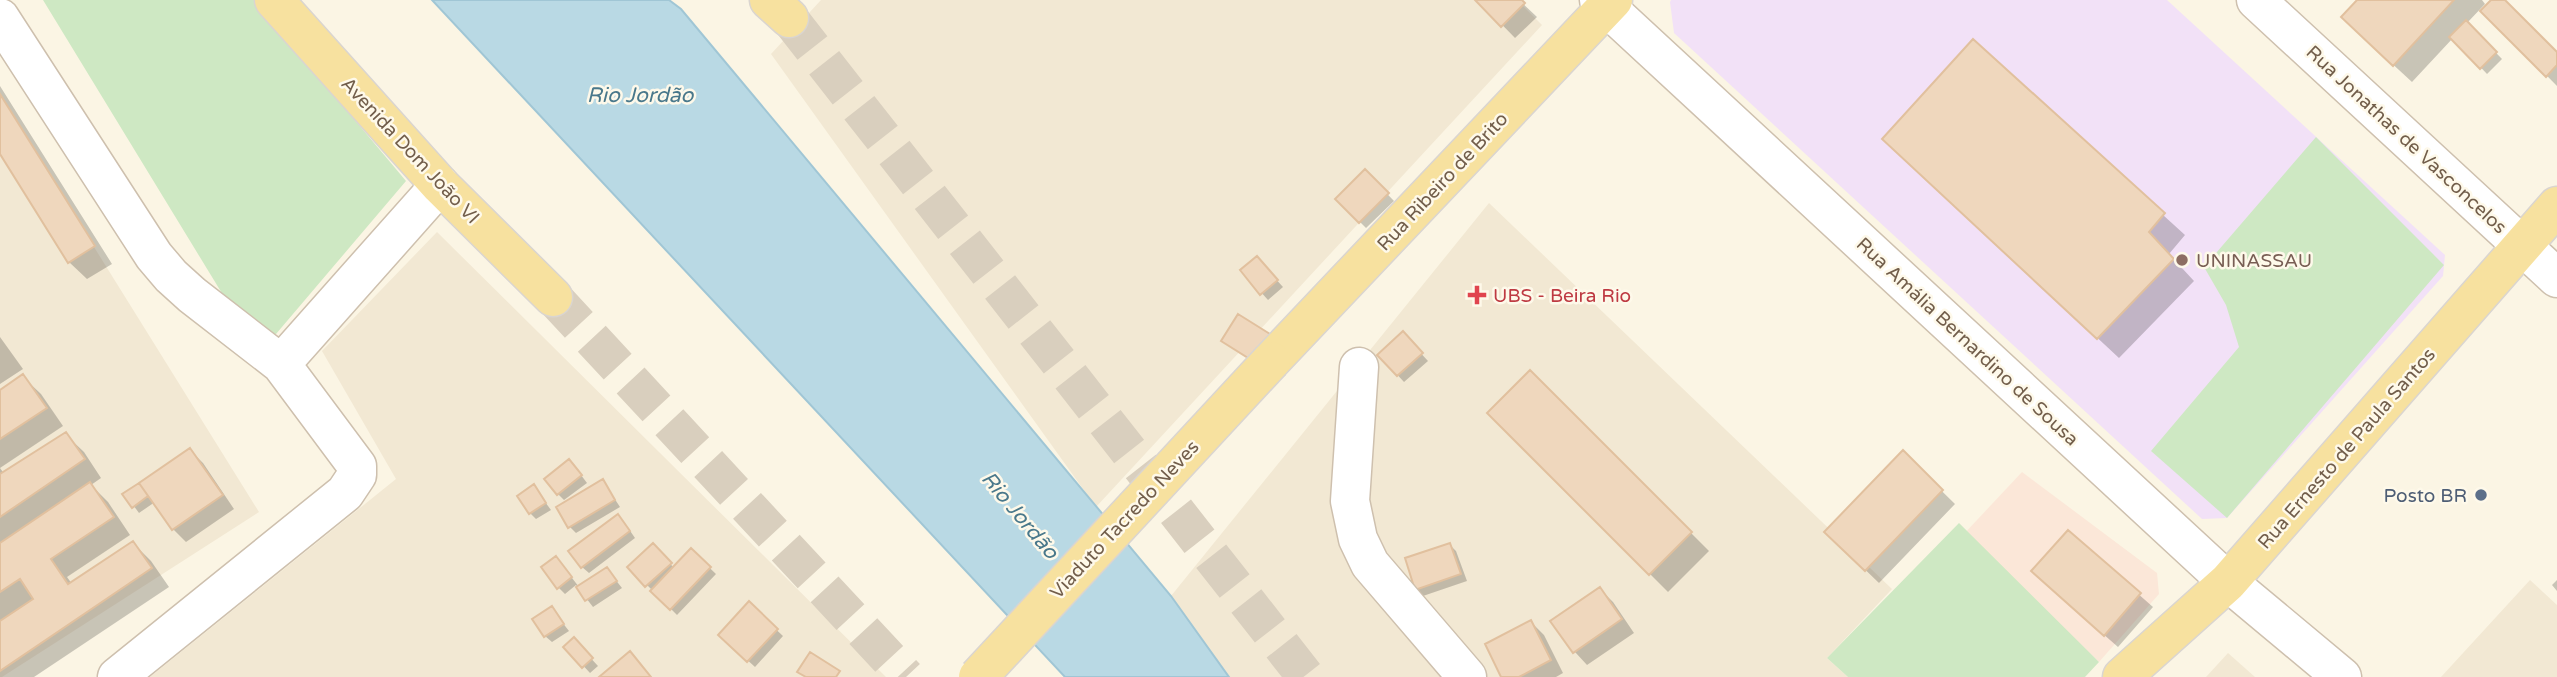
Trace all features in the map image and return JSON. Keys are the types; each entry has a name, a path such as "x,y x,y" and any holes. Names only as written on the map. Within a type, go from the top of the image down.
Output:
{"main road":[{"name":"Avenida Dom João VI","path":"274,0 440,185 553,297"},
{"name":"Rua Ribeiro de Brito","path":"1270,361 1606,2"},
{"name":"Rua Ernesto de Paula Santos","path":"2122,677 2228,582 2557,206"},
{"name":"Viaduto Tacredo Neves","path":"978,677 1270,361"}],"street":[{"name":"Rua Jonathas de Vasconcelos","path":"2256,0 2557,278"},
{"name":"Rua Amália Bernardino de Sousa","path":"1606,2 2228,582 2342,677"},
{"path":"0,18 140,235 171,276 281,363 357,466 357,475 345,494 117,677"},
{"path":"281,363 440,185"},
{"path":"1359,367 1350,501 1358,539 1370,564 1467,677"}],"shaded area":[{"path":"821,0 1517,0 1542,25 1096,507 771,54"},
{"name":"UNINASSAU","path":"1671,0 2167,0 2445,255 2443,276 2227,518 2202,519 1674,33"},
{"path":"0,96 259,512 2,677 0,677"},
{"path":"1489,203 1892,589 1827,658 1848,677 1229,677 1171,596"},
{"path":"437,232 886,677 150,677 396,479 322,351"},
{"path":"2022,472 2157,573 2159,594 2099,662 1962,536"},
{"path":"2530,580 2557,605 2557,677 2441,677"},
{"path":"2228,653 2255,677 2206,677"}],"green space":[{"path":"43,0 254,0 406,181 259,354"},
{"path":"2316,137 2444,265 2227,518 2151,451 2239,347 2226,305 2204,267"},
{"path":"1959,523 2099,662 2085,677 1848,677 1827,658"}],"water":[{"name":"Rio Jordão","path":"432,0 669,0 681,9 1171,596 1229,677 1065,677"}],"building":[{"path":"1475,0 1522,0 1525,3 1501,27"},
{"path":"2357,0 2454,0 2393,66 2341,17"},
{"path":"2491,0 2505,0 2557,52 2557,65 2546,77 2480,11"},
{"path":"2466,20 2497,52 2480,69 2449,37"},
{"path":"1973,39 2165,213 2149,232 2174,259 2097,339 1882,139"},
{"path":"0,94 95,246 68,263 0,154"},
{"path":"1365,169 1389,193 1359,223 1335,199"},
{"path":"1257,256 1278,280 1260,295 1240,270"},
{"path":"1238,314 1270,334 1253,361 1221,341"},
{"path":"1403,331 1423,353 1397,376 1377,355"},
{"path":"1530,370 1692,532 1649,575 1487,413"},
{"path":"23,374 47,408 0,439 0,390"},
{"path":"66,432 85,459 0,517 0,474"},
{"path":"190,448 223,495 172,530 139,483"},
{"path":"1903,450 1943,490 1865,571 1824,532"},
{"path":"569,459 582,475 557,495 544,479"},
{"path":"603,479 615,500 568,528 556,507"},
{"path":"90,482 114,517 51,559 68,584 133,541 152,568 0,671 0,621 33,599 20,579 0,592 0,543"},
{"path":"139,483 148,496 132,508 122,494"},
{"path":"534,484 546,503 529,514 517,496"},
{"path":"618,514 630,531 581,568 568,551"},
{"path":"2068,530 2141,593 2104,636 2031,571"},
{"path":"653,543 672,563 645,587 627,567"},
{"path":"1450,543 1461,574 1415,590 1405,558"},
{"path":"691,548 711,567 670,610 650,591"},
{"path":"556,556 572,577 557,589 541,567"},
{"path":"607,567 617,581 585,601 576,587"},
{"path":"1600,587 1622,619 1573,653 1550,621"},
{"path":"749,601 778,629 747,662 718,635"},
{"path":"552,606 564,624 544,637 532,619"},
{"path":"1531,620 1551,660 1519,677 1501,677 1485,644"},
{"path":"574,637 593,658 582,668 563,647"},
{"path":"630,651 651,677 599,677"},
{"path":"810,652 840,671 836,677 806,677 797,672"}],"tunnel":[{"path":"789,18 1306,677"},
{"path":"553,297 906,677"}],"place":[{"name":"UNINASSAU","path":"2182,260"},
{"name":"UBS - Beira Rio","path":"1477,295"},
{"name":"Posto BR","path":"2481,495"}]}
